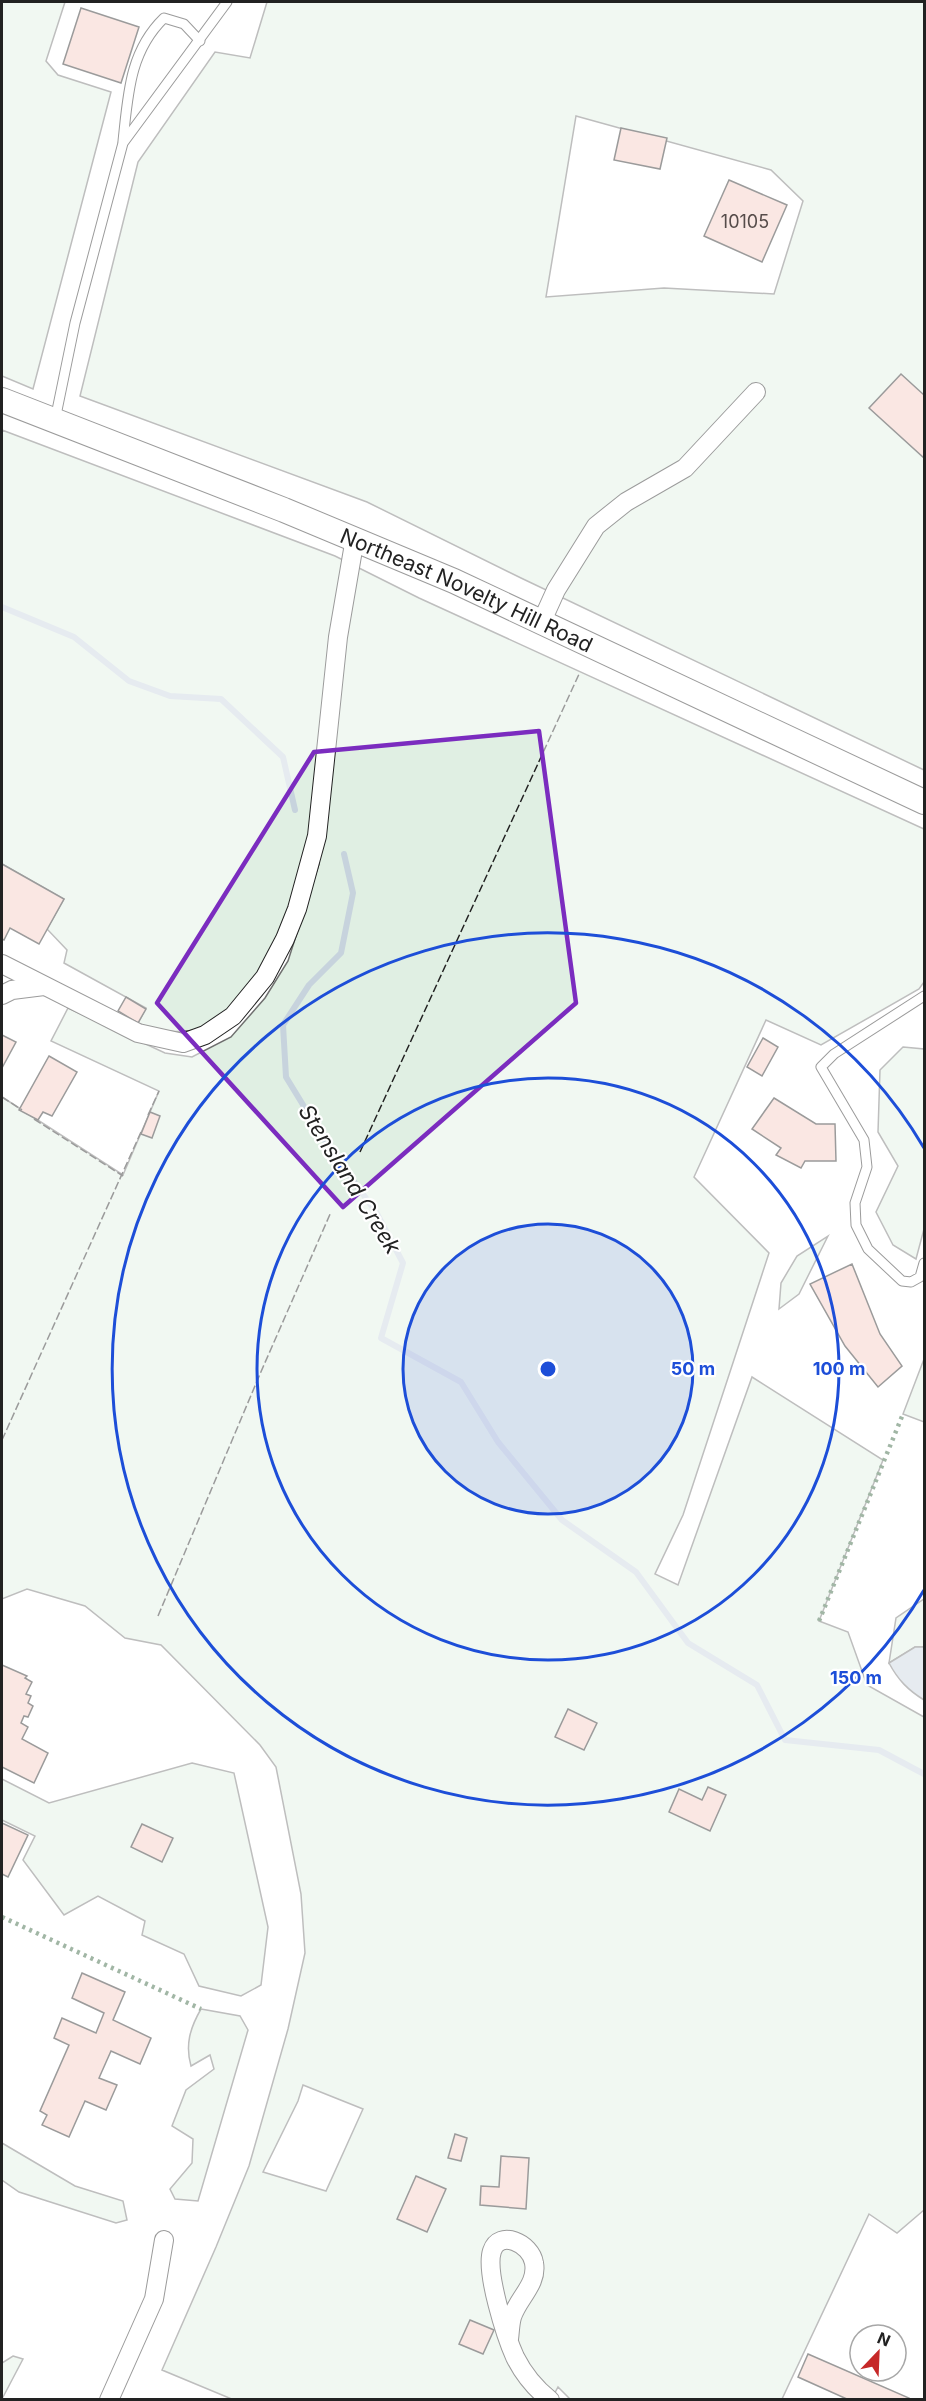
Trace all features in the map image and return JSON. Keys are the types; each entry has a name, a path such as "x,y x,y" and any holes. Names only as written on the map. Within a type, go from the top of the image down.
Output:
{"main road":[{"name":"Northeast Novelty Hill Road","path":"2,400 355,538 543,621 924,802"}],"street":[{"path":"543,621 556,590 596,526 626,502 685,468 756,392"},
{"path":"2,964 138,1033 183,1043 206,1035 233,1016 265,977 285,939 297,909 317,836 338,637 355,538"},
{"path":"2,994 12,990 44,986"},
{"path":"109,2400 154,2299 164,2240"},
{"path":"509,2339 513,2316 533,2279 534,2263 527,2248 521,2242 511,2240 497,2244 492,2250 490,2262 496,2300 515,2358 550,2400"}],"lane":[{"path":"123,143 227,2"},
{"path":"54,420 75,323 123,143 136,60 149,32 164,18 184,24 200,41"},
{"path":"924,996 834,1054 821,1067 864,1140 867,1167 855,1203 856,1225 868,1249 902,1281 911,1282 920,1277 924,1263"}],"highlighted area":[{"path":"539,731 576,1003 343,1207 157,1003 314,752"}],"green space":[{"path":"2,2 65,2 46,61 58,75 111,92 33,389 2,376"},
{"path":"267,2 924,2 924,770 367,502 80,396 138,162 215,52 250,58","holes":["576,116 771,170 803,201 774,294 664,288 546,297"]},
{"path":"2,430 335,556 419,598 924,829 924,982 919,989 821,1045 766,1020 694,1177 769,1253 683,1515 655,1574 678,1585 752,1377 883,1460 819,1621 848,1632 867,1685 924,1717 924,2210 897,2233 869,2214 782,2399 570,2399 558,2387 551,2400 234,2400 162,2370 249,2166 288,2029 305,1953 301,1894 276,1767 260,1745 161,1645 125,1638 85,1606 27,1589 2,1599 2,1097 123,1175 159,1091 51,1041 68,1008 165,1053 192,1057 231,1037 265,998 288,961 319,864 306,855 280,938 260,971 229,1009 213,1024 205,1028 165,1031 138,1023 146,1008 64,963 67,950 47,929 64,899 2,864","holes":["303,2085 363,2109 326,2191 263,2172 298,2101"]},
{"path":"903,1047 924,1049 924,1229 916,1259 893,1245 876,1212 898,1166 878,1132 880,1070"},
{"path":"828,1236 799,1294 779,1309 781,1283 797,1256"},
{"path":"924,1359 924,1422 903,1414"},
{"path":"924,1599 924,1647 915,1647 889,1663 896,1618"},
{"path":"192,1763 234,1773 268,1927 261,1985 241,1996 199,1986 184,1954 142,1935 145,1921 98,1896 64,1915 23,1860 35,1836 2,1820 2,1779 49,1803"},
{"path":"201,2009 240,2016 248,2030 198,2201 175,2199 170,2189 192,2163 193,2139 172,2126 186,2090 214,2069 210,2055 191,2066 189,2058 190,2037"},
{"path":"2,2143 75,2186 123,2201 127,2220 116,2223 19,2192 2,2180"},
{"path":"13,2356 23,2359 2,2399 2,2363"}],"shaded area":[{"path":"915,1647 924,1647 924,1700 904,1684 889,1663"}],"building":[{"path":"81,8 139,27 121,83 63,64"},
{"path":"621,128 667,138 660,169 614,160"},
{"path":"729,180 787,205 762,262 704,236"},
{"path":"901,374 924,395 924,458 869,408"},
{"path":"2,864 64,899 39,944 10,928 4,940 2,939"},
{"path":"126,997 146,1009 138,1023 118,1011"},
{"path":"2,1035 16,1042 2,1068"},
{"path":"763,1038 778,1047 762,1076 747,1067"},
{"path":"49,1056 77,1072 52,1116 43,1112 38,1120 19,1110"},
{"path":"774,1098 816,1124 835,1124 836,1161 805,1161 801,1168 776,1155 781,1148 752,1129"},
{"path":"150,1112 160,1116 152,1138 141,1134"},
{"path":"852,1264 880,1334 902,1366 878,1387 845,1346 810,1284"},
{"path":"2,1665 27,1676 25,1678 32,1682 26,1694 31,1696 28,1703 33,1706 28,1717 24,1716 21,1723 28,1727 22,1739 48,1753 34,1783 2,1767"},
{"path":"568,1709 597,1723 584,1750 555,1737"},
{"path":"708,1787 726,1795 710,1831 669,1812 679,1789 702,1800"},
{"path":"2,1823 28,1835 8,1877 2,1874"},
{"path":"142,1824 173,1838 162,1862 131,1847"},
{"path":"82,1973 125,1992 113,2020 151,2038 140,2064 111,2051 99,2078 117,2085 106,2110 85,2101 69,2137 42,2125 47,2115 40,2111 69,2045 54,2038 62,2018 96,2033 104,2013 72,1998"},
{"path":"455,2134 467,2138 461,2161 448,2158"},
{"path":"501,2156 529,2158 526,2209 480,2205 481,2186 499,2187"},
{"path":"416,2176 446,2189 427,2232 397,2219"},
{"path":"470,2320 494,2330 483,2354 459,2344"},
{"path":"808,2354 848,2371 848,2383 875,2383 909,2398 908,2400 849,2400 798,2377"}],"waterway":[{"name":"Stensland Creek","path":"2,607 74,637 129,681 170,696 221,699 283,757 295,810"},
{"name":"Stensland Creek","path":"344,854 353,893 341,953 309,985 283,1025 286,1077 330,1149 376,1212 403,1263 381,1338 461,1382 498,1442 562,1520 636,1572 688,1643 757,1685 785,1740 879,1750 924,1774"}],"hedge":[{"path":"819,1621 903,1414"},
{"path":"2,1917 201,2009"}],"fence":[{"path":"360,1152 580,672"},
{"path":"148,1115 159,1091"},
{"path":"2,1097 22,1110"},
{"path":"34,1119 123,1176"},
{"path":"2,1440 141,1132"},
{"path":"158,1616 331,1212"}]}
